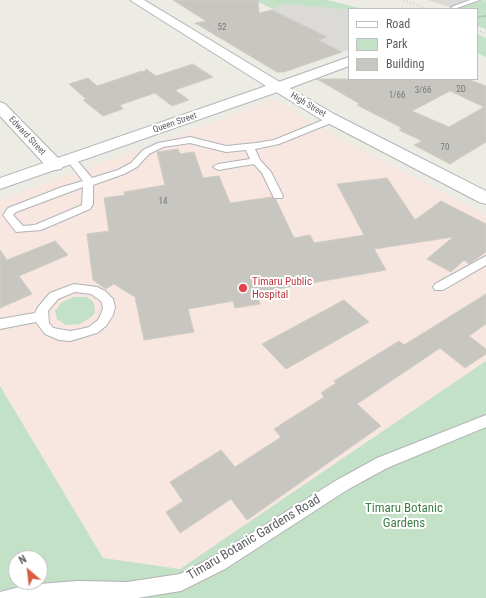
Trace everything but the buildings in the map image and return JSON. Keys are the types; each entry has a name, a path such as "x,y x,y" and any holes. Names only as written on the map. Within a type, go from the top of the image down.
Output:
{"street":[{"name":"High Street","path":"136,0 333,120 486,198"},
{"name":"Queen Street","path":"0,184 278,87 348,60"},
{"name":"Edward Street","path":"0,108 63,162"}],"lane":[{"path":"454,7 477,0"},
{"path":"63,162 84,173 88,183 88,204 86,207 38,228 20,230 8,215 16,208 66,189 88,183 121,172 134,165 146,152 161,145 190,140 226,148 249,147 276,142 333,120"},
{"path":"249,147 256,161 266,172 278,196"},
{"path":"218,166 256,161"},
{"path":"439,287 486,260"},
{"path":"74,288 84,288 101,294 107,299 109,307 107,315 102,323 93,330 76,335 59,335 49,331 43,325 41,317 42,310 47,302 63,291 74,288"},
{"path":"0,324 41,317"},
{"name":"Timaru Botanic Gardens Road","path":"6,598 27,594 77,590 127,591 182,582 219,563 342,485 382,463 486,421"}],"shaded area":[{"path":"428,0 485,0 458,8 452,8"},
{"path":"285,4 348,10 348,50 284,72 276,72 205,29"},
{"name":"Timaru Public Hospital","path":"275,100 333,135 486,215 486,361 180,569 103,558 0,386 0,200"}],"green space":[{"path":"254,0 327,0 359,8 348,8 348,10 285,4 273,9"},
{"path":"486,0 486,29 478,26 478,8 458,8"},
{"path":"478,34 486,38 486,57 478,53"},
{"path":"73,297 86,297 91,300 94,303 95,313 80,324 66,325 57,319 55,311 61,303"},
{"name":"Timaru Botanic Gardens","path":"486,361 486,598 0,598 0,386 103,558 180,569"}],"railway":[{"path":"404,0 424,8"},
{"path":"478,30 486,34"}],"place":[{"name":"Timaru Public Hospital","path":"243,288"}]}
